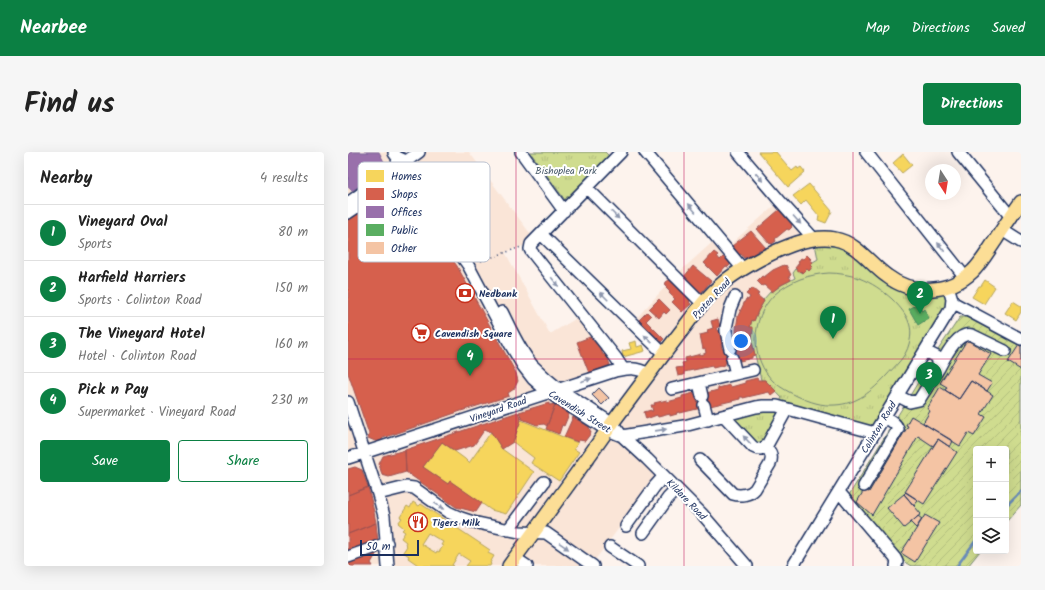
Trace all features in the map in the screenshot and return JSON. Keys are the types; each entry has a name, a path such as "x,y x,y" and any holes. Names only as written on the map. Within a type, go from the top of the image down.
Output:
{"main road":[{"name":"Protea Road","path":"512,562 664,354 703,304 721,284 743,269 778,250 814,239 831,238 848,243 888,278 896,282 918,289 948,286 965,278 980,263 1021,202"}],"street":[{"path":"398,159 419,152"},
{"path":"521,152 564,210"},
{"path":"622,152 531,244 530,249 527,249 616,358 623,369"},
{"path":"644,152 743,269"},
{"path":"738,152 814,239"},
{"path":"866,152 965,278"},
{"path":"958,152 1011,217"},
{"path":"587,188 703,304"},
{"path":"348,203 358,196"},
{"path":"348,213 358,206"},
{"path":"1002,230 1021,242"},
{"path":"541,234 664,354"},
{"name":"Cavendish Street","path":"465,262 523,366 533,379 542,387 554,390"},
{"name":"Cavendish Street","path":"473,262 522,351 532,365 551,383 554,390 554,396 610,427 622,436"},
{"path":"948,286 952,302 1021,339"},
{"path":"734,297 726,331 736,374"},
{"name":"Colinton Road","path":"793,566 951,308 952,302"},
{"path":"898,396 910,402 919,400 951,348 960,337 964,335 972,335 1006,351"},
{"path":"507,357 511,352 510,344"},
{"path":"925,351 937,357 939,368"},
{"name":"Vineyard Road","path":"348,458 463,416 614,371 633,368 649,374"},
{"path":"672,389 753,370"},
{"path":"699,383 708,420"},
{"path":"622,436 668,429 763,406 777,406 875,433"},
{"path":"352,408 384,516 388,566"},
{"path":"724,416 753,447 759,449 766,447 787,409"},
{"path":"864,486 898,428 895,423 885,417"},
{"name":"Kildare Road","path":"622,436 636,448 702,515 742,564"},
{"path":"700,460 733,494 746,494 755,489 772,460 770,452 766,447"},
{"path":"626,526 664,476"},
{"path":"508,530 544,482"},
{"path":"378,494 410,487 420,492 448,512 473,522 519,532 546,533 585,564"},
{"path":"643,533 668,498 677,489"},
{"path":"839,492 895,558 897,562 896,566"},
{"path":"348,557 386,543"},
{"path":"610,547 638,566"},
{"path":"512,562 527,566"}],"path":[{"path":"490,258 527,249"}],"shaded area":[{"path":"348,152 393,152 406,161 419,152 469,152 476,162 358,162 358,262 490,262 490,180 535,240 531,251 523,246 505,252 550,334 582,315 620,365 549,392 607,430 663,354 632,323 675,276 717,238 726,248 780,201 814,239 818,259 813,262 809,271 777,288 764,301 751,324 751,327 753,327 752,342 761,380 765,380 782,398 777,406 623,436 664,476 619,528 589,566 348,566"}],"green space":[{"name":"Bishoplea Park","path":"530,152 605,152 609,156 565,200"},
{"path":"828,238 891,279 948,286 952,299 875,433 787,409 763,448 729,421 748,409 777,406 782,398 765,380 761,380 752,342 753,328 750,327 752,320 754,321 764,301 763,300 771,291 772,292 795,278 793,273 796,269 803,273 807,269 809,271 812,267 810,265 818,259 814,239"},
{"path":"829,273 844,274 859,278 881,290 892,299 905,314 910,325 911,337 908,349 903,357 870,392 850,402 825,405 802,398 785,390 774,382 766,373 760,362 756,339 760,315 774,295 786,286 800,279"},
{"path":"960,317 970,317 1021,344 1021,505 1009,519 1009,446 973,446 973,554 978,554 968,566 911,566 906,563 879,534 849,495 936,353"}],"building: Homes":[{"path":"758,152 776,152 792,171 797,167 798,169 801,167 805,172 788,187"},
{"path":"903,154 912,165 902,173 893,163"},
{"path":"809,184 832,211 826,223 818,220 819,216 806,200 801,205 793,196"},
{"path":"985,280 995,287 984,304 972,297"},
{"path":"1013,301 1021,306 1021,312 1016,320 1005,313"},
{"path":"636,341 637,347 643,345 645,351 623,357 622,351 631,349 629,343"},
{"path":"521,420 578,443 574,449 579,452 559,481 531,463 534,458 513,442"},
{"path":"491,432 502,449 534,472 506,514 491,510 450,481 448,484 423,467 442,442 469,463"},
{"path":"413,502 419,506 421,504 490,550 488,553 494,556 490,566 466,566 470,561 459,554 452,565 454,566 417,566 418,565 408,558 409,556 403,552 407,546 405,544 406,542 401,538 405,532 402,530 404,528 398,523 407,506 410,508","holes":["428,533 443,542 441,545 443,546 439,552 437,551 436,553 421,544"]}],"building: Shops":[{"name":"Cavendish Square","path":"358,207 358,262 454,262 516,373 518,381 514,389 508,393 509,396 383,438 380,442 368,438 369,434 348,373 348,214"},
{"path":"779,210 792,225 792,227 789,230 787,229 775,239 776,241 770,244 757,229"},
{"path":"751,231 766,248 762,252 760,249 751,257 744,258 741,254 739,255 732,246"},
{"path":"714,252 718,255 717,256 720,260 723,257 730,263 728,267 726,266 717,276 704,263"},
{"path":"807,255 813,262 810,265 812,267 809,271 807,269 803,273 795,268 801,258 803,259"},
{"path":"786,265 791,275 789,276 791,280 772,292 757,281 762,276 764,277 773,270"},
{"path":"693,266 711,281 700,294 683,278"},
{"path":"669,280 691,300 689,302 691,304 682,312 672,302 675,299 666,288 666,282"},
{"path":"752,288 764,301 754,321 752,320 750,327 753,327 752,342 755,355 752,356 752,358 740,361 740,359 713,368 712,366 684,372 684,375 678,376 676,368 683,367 682,363 686,362 685,358 706,353 705,348 703,349 700,335 708,333 707,330 713,328 711,321 718,319 720,327 717,327 718,331 720,330 724,344 721,344 722,349 736,346 738,316 746,299 748,300 750,297 746,294"},
{"path":"659,299 670,310 666,314 664,312 659,318 649,309"},
{"path":"647,312 651,316 646,321 664,339 658,345 636,323"},
{"path":"590,337 601,350 603,355 606,354 610,365 589,373 577,342"},
{"path":"757,378 758,380 765,380 776,391 771,395 769,392 743,398 740,397 740,399 680,412 670,416 670,414 658,417 657,415 646,419 644,412 651,410 653,411 651,405 655,405 654,403 667,400 667,402 694,393 694,395 698,395 730,385 731,387"},
{"path":"549,403 549,405 555,404 547,426 544,424 537,425 522,419 519,412"},
{"path":"555,405 569,414 564,426 562,425 559,434 546,429"},
{"path":"518,412 521,420 513,442 502,449 491,432 485,429 474,445 455,451 442,442 423,467 448,484 450,481 482,503 476,512 456,507 406,472 405,450"},
{"path":"573,417 589,427 591,433 585,441 579,440 578,442 564,437"},
{"path":"405,450 406,472 389,477 382,475 379,464 383,456"},
{"path":"355,467 362,470 368,487 348,495 348,469"},
{"path":"368,487 376,523 348,534 348,495"},
{"path":"376,523 378,543 348,554 348,534"},
{"path":"378,551 371,563 373,566 348,566 348,560"}],"building: Offices":[{"path":"348,152 379,152 384,162 358,162 358,187 352,191 348,186"}],"building: Public":[{"path":"918,304 922,311 924,309 929,318 918,325 909,309"}],"building: Other":[{"path":"967,340 991,354 978,375 992,383 987,391 971,381 959,399 945,390 947,387 940,383"},
{"path":"1019,345 1021,346 1021,370 1008,362"},
{"path":"971,381 993,395 981,414 986,417 974,436 968,433 960,446 923,423 930,411 927,409 940,387 959,399"},
{"path":"599,388 609,398 602,405 592,395"},
{"path":"911,416 953,441 950,447 938,439 933,446 918,436 872,515 857,502 864,490 869,492 908,426 906,425"},
{"path":"938,439 957,452 924,504 905,492"},
{"path":"906,492 918,500 914,506 904,494"},
{"path":"904,494 921,514 904,528 887,508"},
{"path":"925,515 939,523 915,562 901,553"},
{"path":"918,516 922,519 916,528 911,523"}],"waterway":[{"path":"1009,503 1021,491"},
{"path":"957,566 973,544"}],"place":[{"name":"Nedbank","path":"465,293"},
{"name":"Harfield Harriers","path":"920,314"},
{"name":"Cavendish Square","path":"421,333"},
{"name":"Vineyard Oval","path":"833,339"},
{"name":"Pick n Pay","path":"470,376"},
{"name":"The Vineyard Hotel","path":"929,395"},
{"name":"Tigers Milk","path":"418,522"}]}
